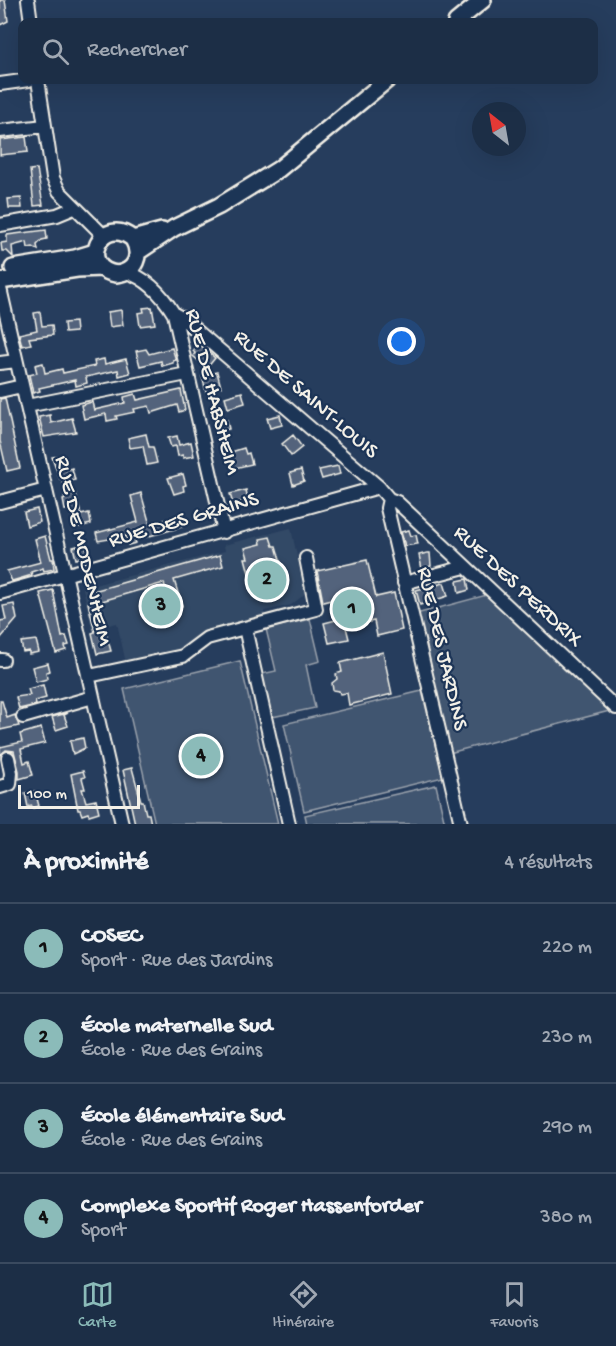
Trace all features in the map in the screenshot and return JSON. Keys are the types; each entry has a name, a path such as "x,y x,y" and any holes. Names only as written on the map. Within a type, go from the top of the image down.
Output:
{"main road":[{"path":"461,18 483,0"},
{"path":"0,281 75,269 102,268 116,274 174,228 219,206 279,169 382,84"},
{"path":"102,268 95,252 104,236 116,232 122,232 134,260"},
{"path":"0,270 75,258 95,252"}],"street":[{"path":"28,0 30,18"},
{"path":"0,84 18,82"},
{"path":"39,84 53,178 74,208 104,236"},
{"path":"0,131 45,126"},
{"path":"0,225 57,216 74,208"},
{"name":"RUE DE HABSHEIM","path":"134,260 174,314 224,532"},
{"name":"RUE DE MODENHEIM","path":"0,288 122,824"},
{"name":"RUE DE SAINT-LOUIS","path":"174,314 182,318 379,487"},
{"path":"0,363 16,361"},
{"path":"27,406 187,374"},
{"path":"0,391 22,386"},
{"path":"379,487 389,499"},
{"name":"RUE DES GRAINS","path":"0,593 379,487"},
{"path":"0,502 46,490"},
{"name":"RUE DES PERDRIX","path":"389,499 397,502 616,708"},
{"name":"RUE DES JARDINS","path":"389,499 387,508 461,824"},
{"path":"89,676 183,656 207,638 316,609 306,558"},
{"path":"404,583 465,567"},
{"path":"245,628 289,824"},
{"path":"22,717 93,697"},
{"path":"0,787 10,784 11,773 8,758"}],"shaded area":[{"path":"291,528 305,594 291,605 264,611 265,619 199,636 178,653 126,663 117,623 92,629 83,588 225,551 224,545"},
{"path":"494,593 613,710 449,753 416,614"},
{"path":"310,619 320,661 306,665 315,708 272,717 262,674 276,671 266,629"},
{"path":"240,661 278,824 155,824 124,689"},
{"path":"422,691 443,777 304,811 284,724"},
{"path":"436,785 445,824 307,824 305,815"}],"building":[{"path":"0,0 5,0 8,21 0,25"},
{"path":"26,137 28,152 0,155 0,140"},
{"path":"37,169 43,205 34,206 30,170"},
{"path":"21,198 22,208 9,208 8,199"},
{"path":"46,230 47,239 37,245 38,250 33,247 28,248 27,242 12,246 13,257 7,251 2,251 1,243 7,242 7,235"},
{"path":"152,307 155,324 140,326 138,313 144,312 143,308"},
{"path":"121,310 123,325 110,327 108,312"},
{"path":"40,312 42,326 52,325 53,335 29,338 31,344 22,346 19,334 37,330 34,313"},
{"path":"75,322 76,332 65,333 64,323"},
{"path":"199,344 215,358 207,368 193,356 195,353 193,351"},
{"path":"172,348 176,360 173,363 162,366 161,361 140,366 136,351 146,349 149,354"},
{"path":"104,359 105,364 126,359 130,373 119,376 118,370 86,377 87,383 76,386 75,380 39,388 40,391 33,393 29,375 37,373 35,365 43,363 45,373 62,369 63,373 95,366 94,361"},
{"path":"217,372 221,387 206,391 202,376"},
{"path":"181,390 185,410 179,412 177,405 151,413 149,406 134,409 135,412 116,416 117,419 107,421 106,414 84,419 81,405 92,402 94,410 125,403 124,397 135,394 137,400"},
{"path":"242,392 245,403 228,408 225,397"},
{"path":"5,398 20,468 7,471 0,441 0,399"},
{"path":"50,415 51,423 72,418 76,432 44,437 39,417"},
{"path":"280,415 282,425 270,428 267,418"},
{"path":"227,420 229,429 217,432 215,424"},
{"path":"146,434 149,447 153,447 157,463 147,465 143,446 130,448 128,438"},
{"path":"293,435 302,447 291,456 282,444"},
{"path":"177,436 179,445 191,442 194,456 183,458 183,455 178,456 176,446 171,447 168,438"},
{"path":"244,448 246,454 249,453 252,464 235,468 228,453"},
{"path":"62,455 66,470 72,468 75,480 63,483 60,479 52,457"},
{"path":"338,466 340,474 322,479 319,470"},
{"path":"301,470 304,481 293,485 290,473"},
{"path":"183,474 186,485 183,486 184,491 174,494 168,478"},
{"path":"246,490 248,500 233,504 230,494"},
{"path":"141,493 150,525 179,515 182,527 135,540 136,543 128,545 126,536 98,541 96,533 138,522 131,496"},
{"path":"76,494 81,515 89,513 91,524 74,527 70,509 65,510 64,497"},
{"path":"37,509 40,522 27,526 24,512"},
{"path":"409,530 411,536 416,535 418,544 405,546 401,532"},
{"path":"45,536 54,569 44,571 43,568 31,572 32,575 12,581 7,571 41,562 35,539"},
{"path":"270,537 273,546 276,546 287,584 272,587 272,583 267,584 265,579 255,581 253,572 249,573 245,558 248,558 245,548 261,544 260,539"},
{"path":"85,544 89,556 76,559 73,547"},
{"path":"430,553 431,566 422,569 419,555"},
{"path":"220,555 223,566 174,580 182,606 171,609 164,583 95,603 102,631 105,630 111,651 97,654 92,633 95,632 88,603 93,602 90,592"},
{"path":"367,560 376,597 394,593 402,630 377,636 374,621 346,627 349,639 329,643 324,623 336,620 331,600 323,602 317,571"},
{"path":"467,579 469,590 459,593 457,581"},
{"path":"444,583 448,596 420,605 416,590"},
{"path":"53,590 62,637 66,636 69,645 65,646 66,650 56,653 40,593"},
{"path":"14,604 17,619 0,639 0,621 6,620 3,606"},
{"path":"36,640 39,652 29,654 29,651 23,652 21,642"},
{"path":"383,652 392,694 349,705 347,693 340,694 339,691 333,690 332,683 337,679 336,674 342,672 340,663"},
{"path":"48,663 50,671 46,672 47,679 36,682 32,667"},
{"path":"43,685 46,698 35,701 36,705 19,709 16,697 30,695 28,689"},
{"path":"0,701 2,701 7,718 15,715 19,726 0,730"},
{"path":"68,713 64,715 68,726 56,730 52,717"},
{"path":"41,728 45,743 21,749 24,763 29,761 33,775 19,779 14,751 6,750 0,755 0,747 22,742 20,734"},
{"path":"83,738 85,748 73,754 70,741"},
{"path":"132,768 141,801 143,801 146,814 149,814 151,824 135,824 123,770"},
{"path":"83,771 85,789 82,789 86,802 96,800 99,812 89,815 88,813 82,815 78,810 71,774"},
{"path":"35,791 39,806 28,807 25,793"}],"place":[{"name":"École maternelle Sud","path":"267,580"},
{"name":"École élémentaire Sud","path":"161,606"},
{"name":"COSEC","path":"352,609"},
{"name":"Complexe Sportif Roger Hassenforder","path":"201,756"}]}
